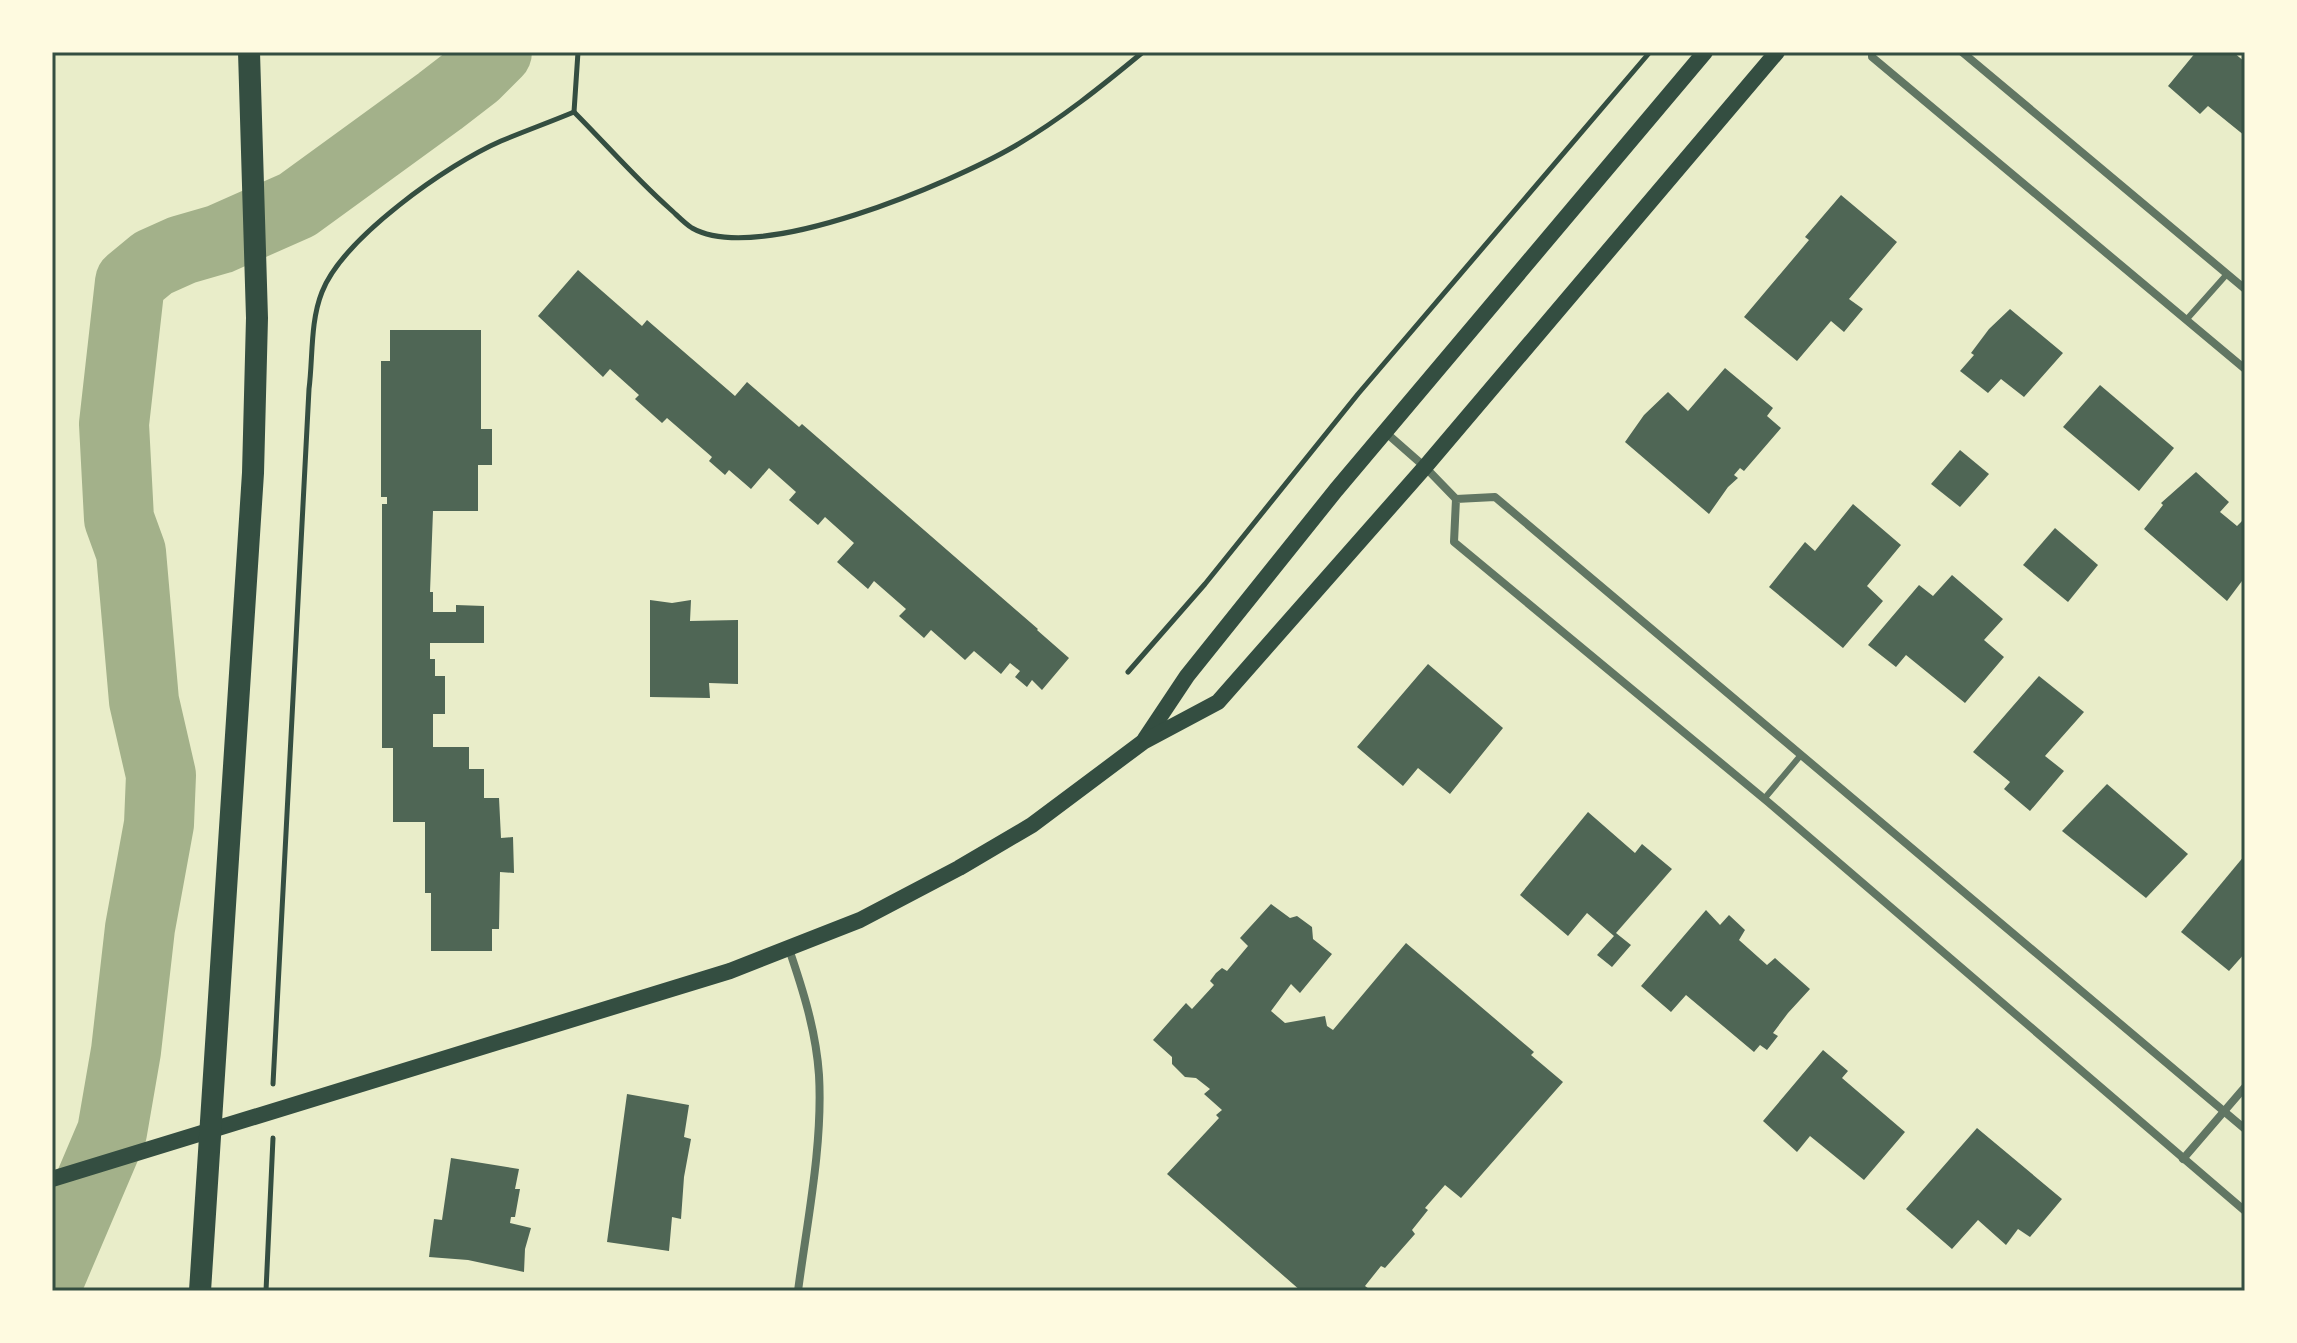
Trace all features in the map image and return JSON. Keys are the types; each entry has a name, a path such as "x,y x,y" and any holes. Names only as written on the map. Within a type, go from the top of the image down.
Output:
{"highway":[{"path":"200,1291 253,473 257,318 249,52"}],"main road":[{"path":"1143,742 1187,676 1384,431 1705,52"},
{"path":"52,1179 730,971 860,920 1032,825 1143,742 1218,702 1425,467 1777,52"}],"street":[{"path":"1872,52 1872,57 1884,68 2245,369"},
{"path":"1962,52 2245,289"},
{"path":"1384,431 1456,499 1454,542 1764,799 2245,1211"},
{"path":"1456,499 1495,497 2245,1129"},
{"path":"789,949 810,1011 819,1076 815,1163 798,1291"},
{"path":"2183,1159 2245,1087"}],"lane":[{"path":"2187,319 2227,274"},
{"path":"1764,799 1801,755"}],"path":[{"path":"578,52 574,112 655,196 692,228 724,238 778,234 836,220 907,196 960,173 1014,146 1071,110 1143,52"},
{"path":"1128,672 1205,584 1358,394 1650,52"},
{"path":"273,1087 309,389 314,328 322,293 338,264 413,195 498,142 574,112"},
{"path":"266,1291 273,1134"}],"building":[{"path":"2196,52 2233,52 2245,62 2245,136 2208,106 2200,114 2168,86"},
{"path":"1841,195 1897,242 1849,299 1863,309 1844,332 1831,321 1797,361 1744,317 1809,240 1805,237"},
{"path":"578,270 642,326 647,320 735,396 747,382 799,427 802,424 1038,629 1069,658 1042,690 1032,680 1027,687 1015,677 1020,671 1010,663 1001,674 974,651 965,660 931,630 924,638 899,616 906,609 874,581 868,589 837,562 854,543 825,517 818,525 789,500 796,492 769,468 751,489 729,470 725,475 709,461 712,457 667,418 662,423 635,399 639,395 610,369 603,377 538,316"},
{"path":"2010,309 2063,353 2024,397 2001,379 1988,393 1960,371 1974,355 1971,353 1989,329"},
{"path":"390,330 481,330 481,429 492,429 492,465 478,465 478,511 433,511 430,592 433,592 433,612 456,612 456,605 484,606 484,643 430,643 430,659 435,659 435,676 445,676 445,714 433,714 433,747 469,747 469,769 484,769 484,798 499,798 501,838 513,837 514,873 500,872 499,929 492,929 492,951 431,951 431,893 425,893 425,822 393,822 393,748 382,748 382,504 387,504 387,497 381,497 381,361 390,361"},
{"path":"1725,368 1773,408 1767,416 1781,428 1744,471 1740,468 1734,475 1738,478 1709,514 1625,442 1644,415 1668,392 1688,411"},
{"path":"2100,385 2174,448 2139,491 2063,427"},
{"path":"1960,450 1989,474 1960,507 1931,484"},
{"path":"2196,472 2229,502 2220,512 2237,526 2242,521 2245,524 2245,577 2227,601 2144,529 2163,505 2161,503"},
{"path":"1853,504 1901,545 1867,586 1883,601 1843,648 1769,587 1805,542 1815,551"},
{"path":"2055,528 2098,565 2068,602 2023,565"},
{"path":"1952,575 2003,619 1984,640 2004,657 1965,703 1906,655 1896,667 1868,645 1919,585 1933,596"},
{"path":"650,600 672,603 691,600 690,621 738,620 738,684 709,683 710,698 650,697"},
{"path":"1428,664 1503,728 1450,794 1418,768 1403,786 1357,747"},
{"path":"2039,676 2084,712 2045,756 2064,771 2030,811 2004,789 2010,782 1973,752"},
{"path":"2107,784 2188,854 2146,898 2062,831"},
{"path":"1588,812 1635,853 1642,844 1672,869 1616,933 1631,945 1612,967 1597,955 1614,936 1587,913 1568,936 1520,895"},
{"path":"2245,855 2245,953 2229,971 2181,932"},
{"path":"1271,904 1290,918 1297,916 1312,927 1313,939 1332,954 1300,993 1291,984 1271,1011 1285,1023 1325,1016 1327,1026 1333,1030 1406,943 1534,1052 1531,1055 1563,1082 1461,1198 1445,1185 1425,1208 1428,1210 1412,1230 1415,1234 1385,1268 1381,1266 1365,1286 1369,1289 1367,1291 1301,1291 1167,1174 1219,1118 1216,1115 1222,1110 1204,1094 1210,1089 1196,1078 1185,1077 1172,1064 1172,1057 1153,1040 1186,1003 1192,1009 1214,985 1210,981 1216,973 1222,968 1227,971 1248,946 1240,938"},
{"path":"1706,910 1720,925 1729,915 1745,930 1739,940 1767,965 1775,958 1810,989 1773,1033 1778,1036 1767,1050 1760,1045 1754,1052 1686,995 1671,1012 1641,986"},
{"path":"1823,1050 1848,1071 1842,1078 1905,1132 1864,1180 1810,1136 1797,1152 1763,1121"},
{"path":"627,1094 689,1105 684,1137 691,1139 681,1219 672,1217 669,1251 607,1242"},
{"path":"1977,1128 2062,1199 2030,1237 2018,1229 2006,1245 1978,1220 1952,1249 1906,1209"},
{"path":"451,1158 519,1169 515,1189 520,1189 515,1217 511,1217 510,1223 531,1228 525,1249 524,1272 468,1260 429,1257 434,1219 442,1220"}],"waterway":[{"path":"52,1273 112,1132 126,1051 140,928 159,824 161,775 144,701 131,552 119,519 114,424 130,282 153,263 182,250 220,239 297,205 440,101 497,52"}]}
